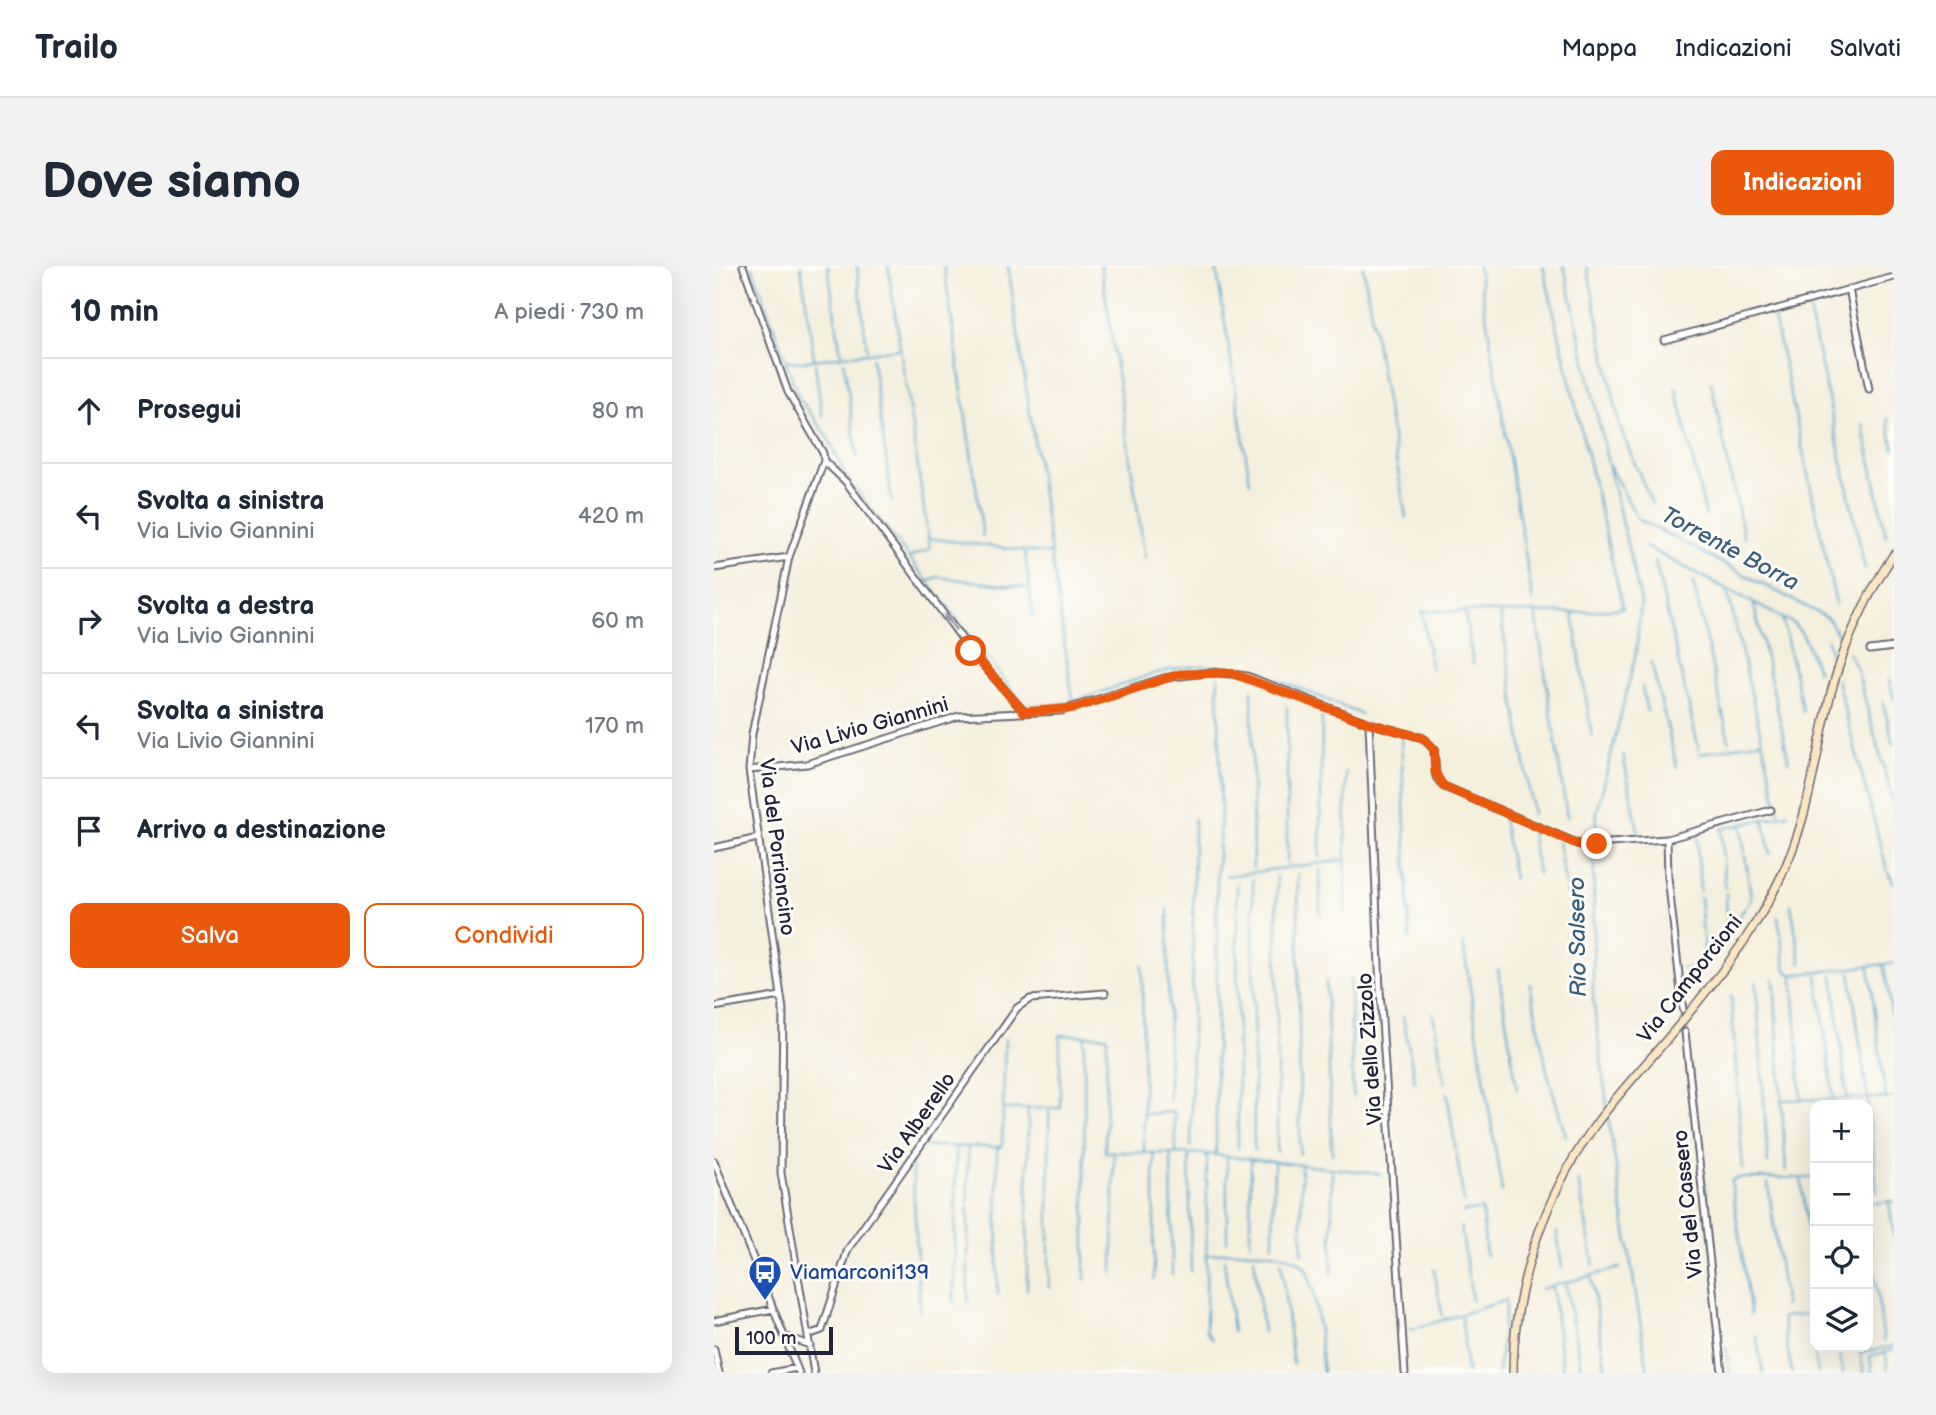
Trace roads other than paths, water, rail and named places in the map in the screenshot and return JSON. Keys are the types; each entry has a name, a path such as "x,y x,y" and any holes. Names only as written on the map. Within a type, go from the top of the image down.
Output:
{"main road":[{"name":"Via Camporcioni","path":"1513,1373 1519,1308 1531,1256 1553,1197 1595,1125 1736,954 1773,892 1806,807 1832,690 1857,622 1894,554"}],"street":[{"path":"743,266 788,392 820,448 824,461 846,482 971,651 1024,712"},
{"path":"1664,340 1894,277"},
{"path":"1849,289 1869,389"},
{"name":"Via del Porrioncino","path":"814,1373 781,1173 784,1041 781,996 749,770 752,734 789,557 824,461"},
{"path":"714,568 789,557"},
{"path":"1870,650 1894,648"},
{"name":"Via Livio Giannini","path":"749,770 807,764 959,716 1075,708 1164,678 1214,672 1247,676 1369,723 1431,743 1437,777 1443,786 1577,844 1667,839 1771,810"},
{"name":"Via dello Zizzolo","path":"1369,723 1380,989 1405,1373"},
{"path":"714,848 758,838"},
{"path":"1667,839 1668,877 1686,1012"},
{"name":"Via Alberello","path":"790,1349 798,1340 822,1329 848,1249 1017,1008 1030,999 1105,993"},
{"path":"714,1007 781,996"},
{"name":"Via del Cassero","path":"1685,1032 1722,1373"},
{"path":"714,1161 798,1370 771,1373"},
{"path":"714,1321 773,1310"},
{"path":"784,1336 810,1345"},
{"path":"714,1349 719,1373"}],"waterway":[{"path":"752,266 799,398 826,434 847,478 1024,705 1068,702 1154,674 1197,666 1218,666 1281,681 1361,714"},
{"path":"801,266 814,359"},
{"path":"828,266 841,355"},
{"path":"857,266 867,350"},
{"path":"888,266 930,549 910,557"},
{"path":"944,266 983,536"},
{"path":"1008,266 1073,701"},
{"path":"1101,266 1145,558"},
{"path":"1216,266 1250,482"},
{"path":"1363,266 1406,518"},
{"path":"1478,266 1533,602"},
{"path":"1431,668 1422,611 1573,613 1623,608 1543,266"},
{"name":"Torrente Borra","path":"1564,266 1608,464 1638,519 1828,618 1844,645"},
{"path":"1587,266 1620,428 1652,504"},
{"path":"1808,305 1865,569"},
{"path":"1773,313 1836,604"},
{"path":"786,360 797,362 899,349"},
{"path":"872,358 892,502"},
{"path":"844,362 857,456"},
{"path":"815,364 822,416"},
{"path":"1711,382 1744,538"},
{"path":"1676,388 1706,516"},
{"path":"1887,418 1894,449"},
{"path":"1863,424 1886,536"},
{"name":"Rio Salsero","path":"1595,841 1597,812 1636,653 1641,602 1608,464"},
{"path":"927,538 1050,554"},
{"path":"1644,546 1794,624 1803,635 1818,672"},
{"path":"1025,552 1033,617"},
{"path":"1655,561 1699,750"},
{"path":"927,582 937,577 1029,588"},
{"path":"1693,582 1729,741"},
{"path":"1727,589 1779,813"},
{"path":"1754,605 1789,761"},
{"path":"1500,612 1533,814"},
{"path":"1465,614 1473,664"},
{"path":"1536,614 1567,817"},
{"path":"1573,614 1592,737"},
{"path":"1782,618 1803,712"},
{"path":"1827,640 1834,668"},
{"name":"Torrente Borra","path":"1848,653 1856,666 1894,806"},
{"path":"1651,661 1677,767"},
{"path":"1216,1154 1217,868 1221,814 1218,677"},
{"path":"1889,679 1894,700"},
{"path":"1837,680 1887,870 1894,884"},
{"path":"1642,687 1647,712"},
{"path":"1252,690 1253,868"},
{"path":"1882,700 1894,745"},
{"path":"1287,707 1287,864"},
{"path":"1320,859 1322,716"},
{"path":"1401,737 1410,938"},
{"path":"1700,754 1761,741"},
{"path":"1623,755 1639,835"},
{"path":"1345,913 1346,772"},
{"path":"1725,888 1721,829 1788,814"},
{"path":"1191,1146 1194,819"},
{"path":"1503,819 1514,879"},
{"path":"1764,821 1770,854"},
{"path":"1683,969 1706,964 1751,899 1741,825"},
{"path":"1531,831 1538,874"},
{"path":"1697,837 1700,891"},
{"path":"1558,842 1567,895"},
{"name":"Rio Salsero","path":"1594,846 1593,997 1607,1106"},
{"path":"1226,876 1344,860"},
{"path":"1320,869 1320,915"},
{"path":"1298,873 1300,1154"},
{"path":"1277,876 1277,1152"},
{"path":"1253,879 1254,1150"},
{"path":"1237,883 1238,1148"},
{"path":"1726,893 1727,934"},
{"path":"1700,897 1705,962"},
{"path":"1791,905 1801,964"},
{"path":"1168,910 1169,1100"},
{"path":"1778,917 1786,970 1791,975 1894,963"},
{"path":"1463,943 1502,1192"},
{"path":"1142,965 1144,1152"},
{"path":"1884,966 1894,1028"},
{"path":"1869,968 1886,1099"},
{"path":"1498,969 1517,1090"},
{"path":"1850,972 1868,1100 1877,1192"},
{"path":"1817,975 1834,1100"},
{"path":"1833,975 1847,1100"},
{"path":"1774,979 1786,1172"},
{"path":"1793,979 1801,1100"},
{"path":"1350,980 1353,1097"},
{"path":"1326,981 1332,1154"},
{"path":"1756,982 1768,1163"},
{"path":"1530,984 1547,1071 1566,1137"},
{"path":"1731,995 1743,1170"},
{"path":"1433,1013 1445,1083"},
{"path":"1403,1017 1415,1082"},
{"path":"1005,1109 1060,1108 1060,1035 1107,1036 1105,1152 1207,1154 1381,1174"},
{"path":"1084,1036 1085,1280"},
{"path":"923,1146 1002,1147 1005,1038"},
{"path":"1691,1067 1719,1309"},
{"path":"1447,1093 1464,1203"},
{"path":"1783,1100 1894,1098"},
{"path":"1049,1108 1049,1288"},
{"path":"1027,1290 1028,1109"},
{"path":"1143,1114 1174,1112 1176,1152"},
{"name":"Rio Salsero","path":"1608,1115 1648,1373"},
{"path":"954,1303 956,1147"},
{"path":"968,1147 968,1303"},
{"path":"997,1148 998,1294"},
{"path":"1113,1276 1114,1152"},
{"path":"1171,1153 1172,1275"},
{"path":"1154,1154 1154,1279"},
{"path":"1189,1154 1191,1271"},
{"path":"1207,1154 1206,1331 1212,1339"},
{"path":"1227,1156 1227,1242"},
{"path":"1250,1242 1251,1159"},
{"path":"912,1162 920,1311"},
{"path":"1273,1245 1274,1162"},
{"path":"1301,1165 1302,1254"},
{"path":"1332,1169 1332,1273"},
{"path":"1751,1315 1731,1181 1739,1178 1810,1178"},
{"path":"1801,1179 1810,1249"},
{"path":"1578,1180 1594,1266"},
{"path":"1768,1183 1785,1306"},
{"path":"1873,1203 1894,1201"},
{"path":"1889,1202 1894,1237"},
{"path":"1463,1212 1482,1209 1486,1256"},
{"path":"1461,1227 1472,1301"},
{"path":"1557,1232 1562,1269"},
{"path":"1207,1255 1260,1252 1288,1257 1299,1262 1306,1270 1313,1291 1323,1373"},
{"path":"1254,1258 1263,1332"},
{"path":"1224,1260 1233,1332"},
{"path":"1281,1262 1293,1364"},
{"path":"1873,1263 1884,1342"},
{"path":"1541,1289 1620,1268"},
{"path":"1434,1269 1442,1315"},
{"path":"1591,1275 1606,1373"},
{"path":"1565,1282 1582,1373"},
{"path":"1552,1286 1563,1373"},
{"path":"1410,1330 1507,1300"},
{"path":"1498,1373 1506,1303"},
{"path":"1792,1373 1782,1317 1810,1314"},
{"path":"1462,1319 1467,1373"},
{"path":"1809,1321 1818,1373"},
{"path":"1756,1335 1763,1373"},
{"path":"1726,1346 1730,1373"},
{"path":"1873,1350 1894,1346"},
{"path":"1872,1373 1870,1356 1893,1350"},
{"path":"1840,1352 1843,1373"},
{"path":"1860,1352 1864,1373"},
{"path":"1886,1353 1888,1373"}],"tunnel":[{"path":"1683,1010 1685,1032"}],"place":[{"name":"Viamarconi139","path":"765,1302"}]}
